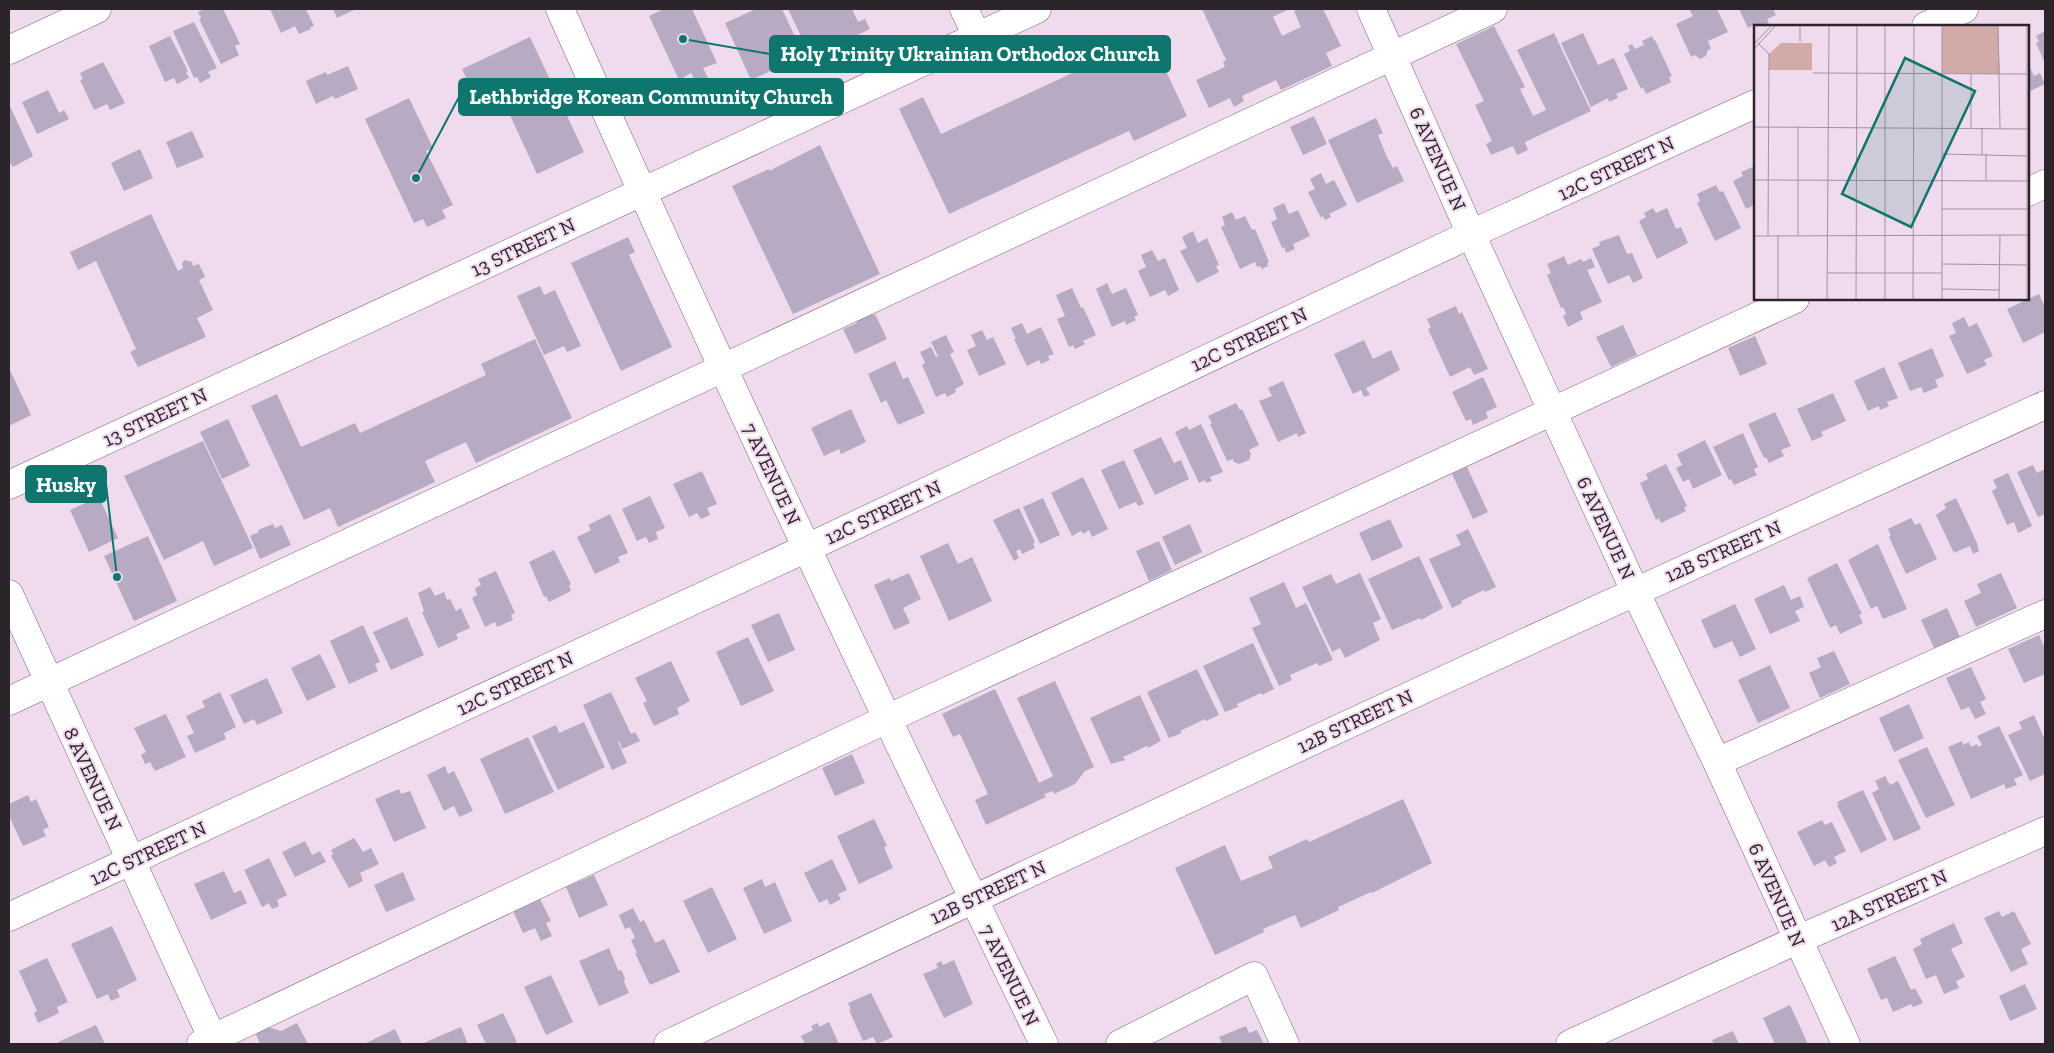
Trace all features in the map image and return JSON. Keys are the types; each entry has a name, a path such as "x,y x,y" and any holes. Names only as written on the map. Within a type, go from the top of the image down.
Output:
{"street":[{"path":"9,50 97,9"},
{"path":"964,9 977,36"},
{"name":"13 STREET N","path":"9,485 1036,9"},
{"name":"6 AVENUE N","path":"1371,9 1552,411 1635,591 1718,762 1846,1044"},
{"path":"9,701 1392,54 1493,9"},
{"path":"1928,25 1964,9"},
{"name":"7 AVENUE N","path":"564,10 642,192 722,368 972,898 1044,1044"},
{"name":"12C STREET N","path":"9,917 807,548 1471,234 1754,104"},
{"path":"2029,192 2045,184"},
{"path":"210,1043 887,719 1793,300"},
{"name":"12B STREET N","path":"668,1044 972,898 1635,591 2045,405"},
{"name":"8 AVENUE N","path":"9,594 131,861 210,1043"},
{"path":"1718,762 2045,614"},
{"name":"12A STREET N","path":"1570,1044 1798,940 2045,831"},
{"path":"1120,1044 1254,976 1285,1044"}],"building":[{"path":"205,9 223,9 240,44 235,46 239,55 221,64 199,19 201,18 198,12"},
{"path":"270,9 306,9 314,26 299,34 295,26 281,33"},
{"path":"333,9 356,9 337,18"},
{"path":"664,9 692,9 717,63 703,68 708,78 696,83 691,73 679,80 649,16"},
{"path":"756,9 782,9 804,56 751,80 725,23"},
{"path":"788,9 852,9 858,22 865,19 870,29 811,57"},
{"path":"1202,9 1289,9 1273,17 1282,36 1301,27 1294,11 1299,9 1323,9 1341,46 1326,53 1332,66 1281,90 1276,80 1242,96 1244,101 1234,107 1230,98 1209,108 1196,80 1225,67 1223,62 1226,60"},
{"path":"1689,9 1717,9 1728,32 1708,41 1711,49 1708,50 1706,56 1700,59 1695,55 1691,57 1676,24 1693,16"},
{"path":"1739,9 1773,9 1776,15 1767,19 1769,23 1765,25 1757,24 1748,28"},
{"path":"194,22 217,68 208,72 211,77 200,83 197,77 194,78 173,31"},
{"path":"1494,26 1525,87 1520,89 1533,116 1546,110 1517,50 1554,33 1591,111 1525,142 1528,150 1517,155 1513,146 1491,155 1486,144 1492,141 1475,105 1484,101 1456,44"},
{"path":"2045,31 2045,63 2036,43 2039,42 2036,36"},
{"path":"1583,33 1598,65 1614,58 1628,89 1616,94 1618,98 1609,102 1608,98 1591,107 1561,43"},
{"path":"170,36 188,71 186,72 189,78 177,84 174,78 165,82 149,46"},
{"path":"1652,36 1672,76 1669,77 1671,82 1646,94 1643,87 1641,89 1624,54 1630,51 1628,46 1632,44 1635,49 1644,45 1642,41"},
{"path":"530,37 584,152 537,174 504,102 482,112 462,69"},
{"path":"1150,37 1187,116 1134,141 1129,131 949,214 899,109 923,97 941,134"},
{"path":"103,62 125,103 110,110 107,104 94,110 80,80 83,79 80,73"},
{"path":"348,66 358,89 335,99 333,96 316,104 306,81 326,72 327,75"},
{"path":"2029,66 2034,76 2040,73 2045,84 2029,92"},
{"path":"48,90 59,113 64,110 69,119 37,134 22,102"},
{"path":"409,98 433,148 426,151 453,205 442,210 446,218 427,227 423,219 414,223 365,119"},
{"path":"9,104 33,156 13,167 9,162"},
{"path":"1314,116 1327,144 1303,155 1290,127"},
{"path":"1376,118 1383,133 1378,135 1386,155 1393,168 1397,166 1404,181 1357,203 1328,140"},
{"path":"192,131 204,157 177,168 166,142"},
{"path":"820,145 880,274 793,314 732,186 769,169 769,171"},
{"path":"140,149 153,178 124,191 111,163"},
{"path":"1754,166 1754,205 1746,209 1733,181 1743,176 1741,172"},
{"path":"1321,173 1326,184 1334,180 1347,205 1329,214 1331,217 1325,220 1323,216 1321,218 1308,192 1315,189 1310,179"},
{"path":"1716,185 1720,192 1723,191 1741,228 1715,241 1697,203 1700,201 1697,194"},
{"path":"1284,203 1289,214 1298,210 1310,236 1293,244 1295,249 1286,253 1271,222 1277,219 1273,208"},
{"path":"1653,208 1656,213 1667,208 1676,229 1681,227 1688,243 1657,259 1639,221 1646,217 1644,213"},
{"path":"1232,212 1236,220 1245,216 1252,230 1255,229 1269,262 1267,263 1268,266 1262,269 1260,266 1257,267 1255,262 1240,269 1221,227 1225,225 1222,217"},
{"path":"151,214 178,271 183,268 182,263 185,260 192,262 193,266 199,264 205,277 199,280 213,310 197,318 206,337 138,367 130,352 136,349 96,261 78,270 70,252"},
{"path":"1193,231 1198,243 1207,238 1219,265 1216,266 1219,272 1197,283 1180,251 1187,248 1182,237"},
{"path":"1619,235 1627,254 1632,253 1643,278 1633,283 1629,275 1608,284 1592,249 1600,245 1599,242"},
{"path":"628,237 635,252 629,255 672,347 621,371 571,263"},
{"path":"1152,250 1158,261 1165,258 1179,290 1168,296 1165,290 1150,297 1138,271 1146,267 1141,255"},
{"path":"1564,256 1568,265 1581,259 1583,262 1591,258 1595,267 1587,270 1602,302 1580,312 1583,319 1568,327 1563,316 1566,314 1563,307 1561,308 1547,275 1551,273 1547,264"},
{"path":"1107,283 1112,294 1126,288 1138,315 1134,317 1136,320 1126,325 1125,321 1112,327 1096,289"},
{"path":"540,286 544,295 555,290 581,346 567,352 564,346 544,355 517,296"},
{"path":"1072,288 1096,335 1083,341 1085,344 1075,349 1073,345 1069,347 1057,319 1065,316 1056,295"},
{"path":"2039,294 2045,307 2045,332 2023,343 2007,309"},
{"path":"1456,306 1459,314 1462,312 1488,369 1474,375 1470,367 1450,377 1428,329 1431,328 1427,319"},
{"path":"871,310 873,315 875,314 887,339 855,354 843,329 857,323 854,318"},
{"path":"1964,317 1969,327 1977,323 1993,356 1984,360 1987,365 1967,374 1949,336 1956,333 1952,323"},
{"path":"1022,323 1027,334 1041,327 1054,354 1048,356 1050,360 1041,364 1039,360 1027,366 1014,339 1016,339 1011,328"},
{"path":"1623,325 1637,355 1611,367 1596,337"},
{"path":"982,330 987,340 993,337 1006,364 979,376 967,350 976,346 971,335"},
{"path":"946,335 954,352 950,354 964,384 947,397 945,393 936,397 922,365 925,363 920,352 931,347 936,357 938,356 931,342"},
{"path":"1755,336 1767,364 1740,376 1728,348"},
{"path":"535,339 572,418 476,463 466,442 425,461 435,482 338,527 330,508 304,520 251,406 277,394 301,447 355,423 360,433 486,375 481,364"},
{"path":"1364,340 1373,359 1391,350 1400,370 1366,388 1370,395 1364,397 1361,390 1353,394 1334,354"},
{"path":"1932,348 1944,376 1935,380 1938,387 1924,393 1921,387 1910,391 1898,363"},
{"path":"895,361 903,379 908,377 925,413 898,425 886,400 881,403 868,374"},
{"path":"1884,367 1898,398 1887,402 1889,406 1880,410 1879,406 1868,411 1854,381"},
{"path":"9,368 31,415 9,426"},
{"path":"1483,377 1497,407 1486,412 1488,418 1473,425 1471,419 1466,421 1452,392"},
{"path":"1283,381 1306,433 1298,437 1297,433 1278,442 1259,401 1272,396 1268,388"},
{"path":"1833,393 1846,421 1821,432 1823,436 1812,441 1797,409"},
{"path":"1236,403 1240,410 1242,409 1259,445 1249,450 1251,454 1249,460 1239,464 1234,462 1233,459 1227,461 1208,416"},
{"path":"851,409 866,442 841,454 839,449 824,456 811,428"},
{"path":"1775,412 1791,446 1781,450 1784,456 1769,463 1766,457 1764,458 1748,424"},
{"path":"228,419 250,466 222,479 200,432"},
{"path":"1201,424 1223,472 1210,477 1212,481 1206,483 1205,480 1199,483 1175,432 1187,426 1189,430"},
{"path":"1743,433 1758,467 1754,469 1757,475 1734,485 1731,479 1729,480 1713,447"},
{"path":"1161,437 1174,463 1181,460 1189,479 1155,495 1133,450"},
{"path":"1705,440 1722,475 1693,489 1689,479 1683,482 1676,468 1682,465 1677,454"},
{"path":"203,441 253,548 214,566 203,541 164,560 124,476"},
{"path":"1124,460 1144,504 1138,506 1136,502 1119,509 1101,470"},
{"path":"1666,464 1687,506 1684,507 1686,511 1661,523 1659,518 1656,520 1640,483 1648,479 1646,474"},
{"path":"2033,465 2037,473 2045,469 2045,514 2038,517 2017,472"},
{"path":"1467,467 1488,512 1473,519 1452,474"},
{"path":"702,471 717,504 707,508 710,515 701,519 697,513 689,517 673,484"},
{"path":"2008,473 2032,526 2018,533 2014,522 2007,525 1992,491 1997,488 1993,480"},
{"path":"1083,477 1108,529 1092,537 1089,530 1083,534 1081,531 1072,536 1051,493"},
{"path":"650,496 665,528 656,532 658,539 649,543 646,537 637,541 622,509"},
{"path":"99,497 118,538 89,552 70,510"},
{"path":"1043,498 1060,535 1040,544 1023,507"},
{"path":"1956,498 1977,543 1979,551 1973,554 1970,546 1954,553 1936,515 1946,508 1944,504"},
{"path":"1019,508 1035,542 1033,544 1035,548 1022,554 1020,549 1016,551 1019,558 1014,561 993,520"},
{"path":"610,514 628,553 618,557 620,562 595,574 577,537 591,530 588,525"},
{"path":"1911,518 1915,525 1920,523 1937,559 1906,574 1889,537 1891,536 1888,529"},
{"path":"1390,519 1403,547 1372,561 1359,533"},
{"path":"273,524 275,528 282,525 291,545 260,559 250,536 259,532 258,530"},
{"path":"1190,524 1202,552 1175,565 1162,537"},
{"path":"1468,529 1496,587 1485,592 1484,590 1461,601 1462,603 1452,608 1429,559 1461,545 1456,535"},
{"path":"148,536 177,601 134,621 104,556"},
{"path":"1159,541 1172,570 1149,581 1136,551"},
{"path":"948,543 958,564 972,557 992,601 949,621 920,556"},
{"path":"1878,544 1907,609 1883,619 1877,606 1871,609 1848,560"},
{"path":"554,550 571,584 569,586 571,591 549,602 546,596 544,597 529,562"},
{"path":"1419,556 1443,608 1421,620 1420,618 1392,630 1368,579"},
{"path":"1837,563 1862,614 1859,615 1863,623 1840,634 1836,625 1830,628 1807,578"},
{"path":"496,571 515,613 511,615 513,620 497,627 495,622 485,627 472,598 477,595 475,588 481,585 478,579"},
{"path":"909,573 921,599 903,608 910,623 894,630 874,585 890,578 891,581"},
{"path":"1360,573 1381,619 1373,623 1380,640 1345,658 1340,648 1332,652 1302,587 1331,574 1336,584"},
{"path":"2001,573 2017,608 1976,627 1964,601 1981,593 1977,584"},
{"path":"1284,582 1296,608 1306,603 1333,660 1319,666 1317,663 1290,675 1292,680 1279,686 1252,628 1261,624 1249,598"},
{"path":"1784,585 1791,600 1800,596 1804,607 1795,611 1800,621 1770,634 1754,599"},
{"path":"430,587 435,596 444,592 447,600 450,599 456,611 461,608 470,628 456,634 458,639 438,648 422,612 424,611 418,593"},
{"path":"1735,604 1756,649 1740,657 1732,641 1714,649 1701,620"},
{"path":"1947,608 1960,637 1934,648 1921,620"},
{"path":"779,613 795,650 768,662 751,625"},
{"path":"407,617 424,655 391,670 373,632"},
{"path":"363,625 380,662 375,664 378,671 349,684 330,641"},
{"path":"2039,635 2045,649 2045,674 2024,683 2008,649"},
{"path":"748,637 774,691 741,706 716,652"},
{"path":"1253,643 1274,689 1237,704 1238,707 1225,712 1203,666"},
{"path":"1834,651 1850,684 1820,698 1809,673 1821,667 1817,658"},
{"path":"320,654 336,687 307,701 291,668"},
{"path":"671,661 690,701 677,708 679,714 654,726 643,703 647,701 635,678"},
{"path":"1770,665 1790,708 1758,723 1738,680"},
{"path":"1971,667 1986,699 1980,702 1986,714 1975,719 1969,707 1961,710 1946,678"},
{"path":"1197,669 1219,715 1206,721 1205,719 1180,731 1182,733 1169,738 1147,692"},
{"path":"267,678 283,713 257,725 254,719 244,724 230,695"},
{"path":"1055,681 1094,767 1085,771 1075,784 1054,794 1053,791 1044,794 1046,797 986,825 975,800 988,794 960,734 953,737 942,714 995,689 1039,783 1053,776 1017,698"},
{"path":"220,692 236,727 224,733 226,739 195,753 187,736 194,733 186,716 205,707 202,701"},
{"path":"611,692 631,734 635,732 640,741 622,749 618,742 627,763 612,770 583,705"},
{"path":"1140,695 1161,741 1123,757 1125,760 1111,764 1090,718"},
{"path":"1909,704 1924,738 1894,752 1879,718"},
{"path":"166,714 186,757 155,771 150,762 145,764 141,755 146,752 134,728"},
{"path":"2034,715 2045,740 2045,774 2030,781 2008,735 2022,729 2019,722"},
{"path":"584,722 605,767 558,790 532,736 556,725 559,733"},
{"path":"1999,726 2023,775 2014,779 2017,785 2006,789 2004,784 1971,799 1948,747 1962,741 1963,745 1969,742 1971,747 1977,744 1978,747 1982,745 1977,736"},
{"path":"528,737 554,792 505,814 480,759"},
{"path":"1927,747 1955,805 1926,818 1898,760"},
{"path":"852,754 865,783 835,796 822,768"},
{"path":"445,766 448,774 454,771 473,811 459,817 454,806 444,811 427,775"},
{"path":"1885,776 1890,785 1898,781 1921,829 1894,841 1872,793 1879,789 1875,781"},
{"path":"399,789 401,794 410,791 426,828 394,842 375,799"},
{"path":"1863,790 1887,840 1861,853 1837,802"},
{"path":"28,795 31,802 36,799 49,827 43,830 46,836 23,846 9,816 9,804"},
{"path":"1403,799 1432,863 1372,893 1338,907 1339,910 1301,928 1295,915 1263,929 1264,932 1215,955 1175,868 1225,845 1241,881 1273,868 1268,857 1307,839 1309,842"},
{"path":"874,819 887,846 884,847 893,868 859,884 837,836"},
{"path":"1822,820 1825,825 1832,822 1846,851 1834,857 1837,863 1829,867 1825,860 1814,866 1797,832"},
{"path":"354,838 363,852 371,848 379,864 360,873 363,881 349,888 331,856 333,854 331,850"},
{"path":"305,841 312,855 320,851 326,862 295,877 282,852"},
{"path":"269,858 287,895 277,900 279,906 272,909 269,903 262,907 244,870"},
{"path":"832,859 847,890 838,894 841,899 830,905 827,899 819,903 804,873"},
{"path":"224,871 234,893 241,890 247,903 211,920 194,884"},
{"path":"403,872 415,900 386,912 374,885"},
{"path":"594,875 608,905 579,918 566,887"},
{"path":"762,879 765,887 775,882 792,921 764,934 743,888"},
{"path":"712,887 737,939 708,953 683,901"},
{"path":"540,899 551,921 546,923 552,936 541,941 535,928 523,933 513,911"},
{"path":"633,908 640,922 644,920 655,943 664,939 680,972 650,985 635,953 637,953 631,940 635,938 630,927 625,929 619,915"},
{"path":"1999,911 2002,917 2014,911 2031,944 2021,949 2028,964 2011,972 1984,918"},
{"path":"1954,923 1963,943 1951,949 1965,977 1956,981 1959,988 1944,994 1936,975 1926,979 1913,949 1922,944 1920,939"},
{"path":"112,926 137,980 117,990 120,997 111,1001 108,994 97,999 71,944"},
{"path":"609,948 618,970 622,971 629,993 599,1006 579,961"},
{"path":"1895,956 1911,990 1915,988 1923,1003 1913,1007 1911,1004 1893,1012 1887,998 1881,1000 1867,969"},
{"path":"47,958 68,1002 57,1007 59,1013 38,1023 34,1013 37,1011 19,971"},
{"path":"954,960 973,1004 944,1018 923,974 938,968 936,964 941,961 943,965"},
{"path":"551,975 573,1022 546,1035 524,987"},
{"path":"2025,984 2037,1009 2010,1021 1999,996"},
{"path":"871,993 893,1037 877,1044 873,1037 863,1041 849,1010 851,1009 848,1003"},
{"path":"1790,1005 1808,1044 1775,1044 1763,1018"},
{"path":"503,1013 517,1042 512,1044 486,1044 477,1025"},
{"path":"829,1022 839,1044 805,1044 801,1036 813,1030 811,1026 818,1023 819,1027"},
{"path":"297,1023 308,1044 260,1044 254,1030 264,1026 281,1031"},
{"path":"96,1025 105,1044 58,1044 58,1042"},
{"path":"1246,1026 1249,1033 1257,1030 1264,1044 1222,1044 1219,1037"},
{"path":"461,1027 468,1044 421,1044"},
{"path":"395,1029 402,1044 364,1044"},
{"path":"1733,1031 1739,1044 1714,1044 1712,1040"}],"place":[{"name":"Holy Trinity Ukrainian Orthodox Church","path":"683,39"},
{"name":"Lethbridge Korean Community Church","path":"416,178"},
{"name":"Husky","path":"117,577"}]}
